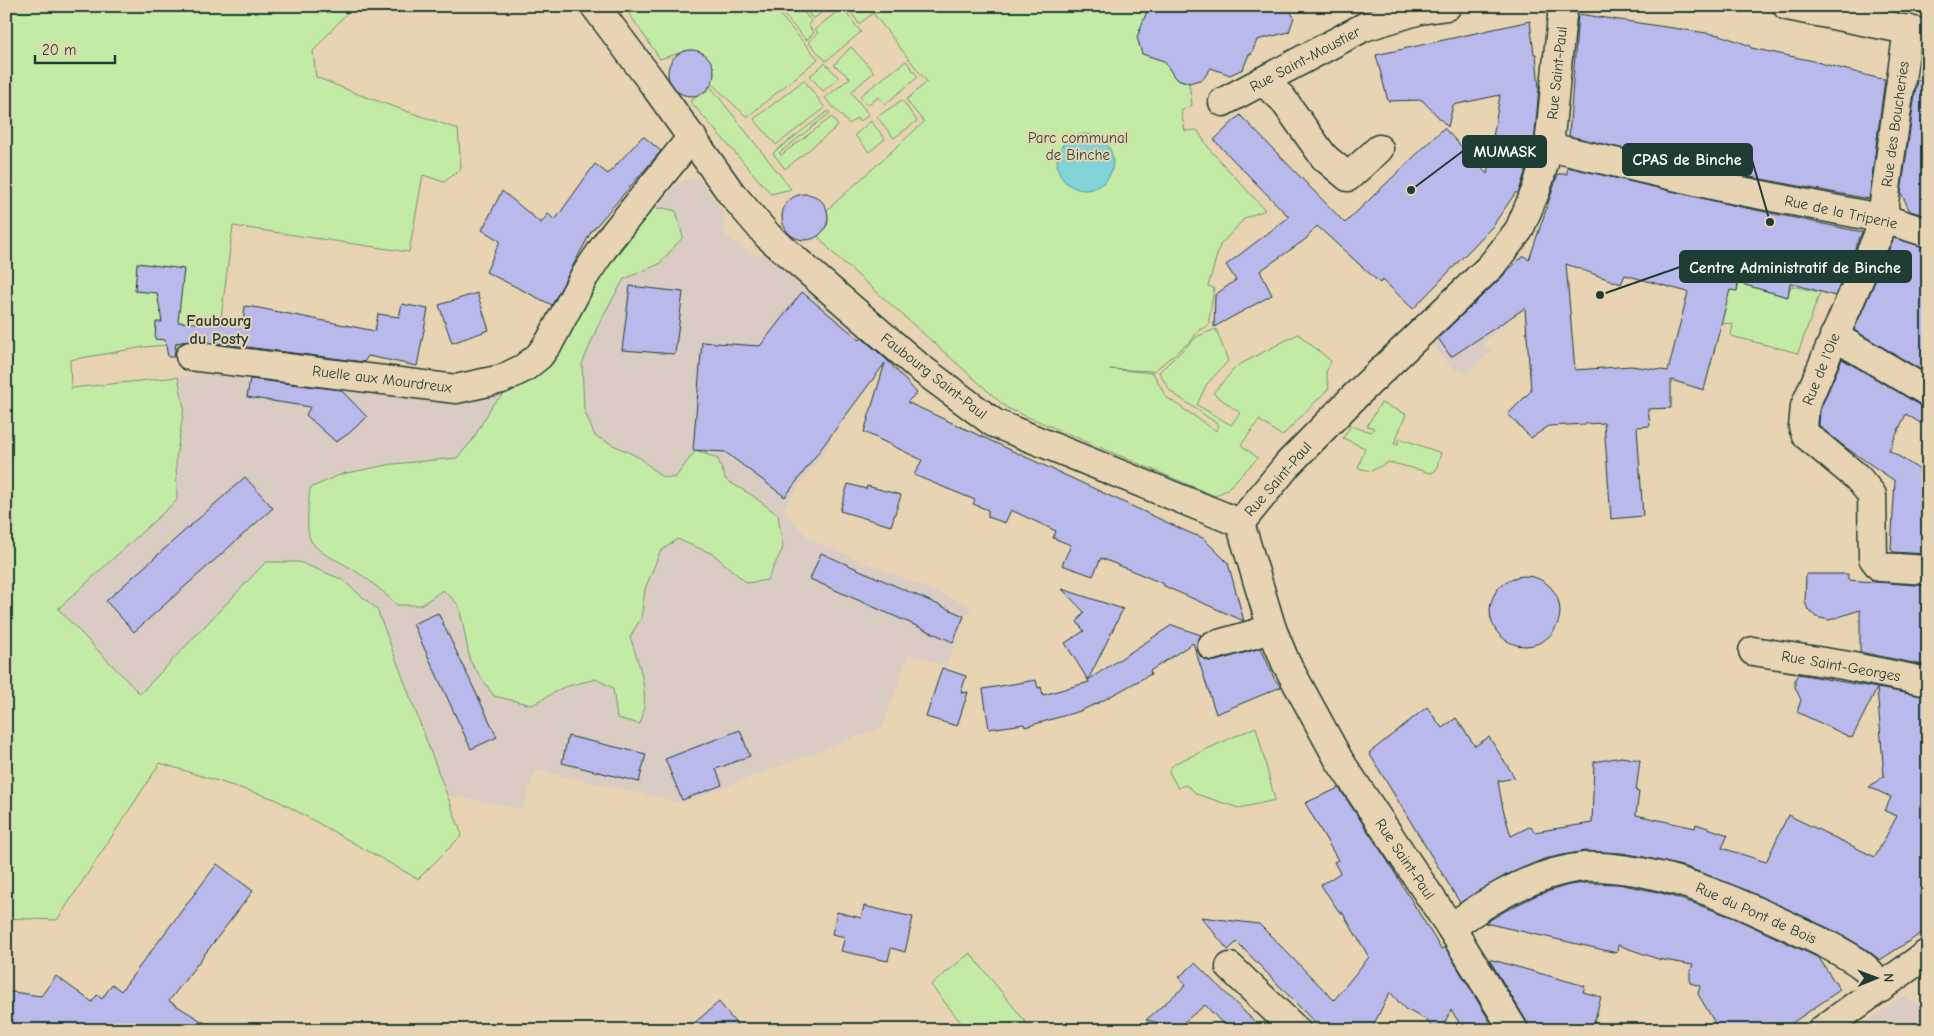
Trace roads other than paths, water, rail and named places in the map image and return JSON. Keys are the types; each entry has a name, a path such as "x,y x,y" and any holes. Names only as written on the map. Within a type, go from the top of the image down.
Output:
{"street":[{"path":"595,6 692,137"},
{"name":"Rue Saint-Moustier","path":"1223,102 1262,81 1361,17 1448,6"},
{"name":"Rue Saint-Paul","path":"1514,1030 1451,928 1339,760 1286,663 1272,629 1240,523 1290,463 1356,395 1492,266 1519,230 1536,190 1549,148 1563,6"},
{"path":"1787,6 1918,32"},
{"name":"Rue des Boucheries","path":"1885,219 1884,203 1918,32"},
{"path":"1262,81 1282,98 1324,157 1348,177 1379,149"},
{"name":"Ruelle aux Mourdreux","path":"190,356 456,389 502,379 524,368 539,356 550,341 584,277 608,241 692,137"},
{"name":"Faubourg Saint-Paul","path":"692,137 731,193 768,236 920,367 994,423 1240,523"},
{"name":"Rue de la Triperie","path":"1549,148 1726,188 1885,219 1928,233"},
{"name":"Rue de l'Oie","path":"1885,219 1805,406 1803,426 1806,435 1858,478 1872,495 1873,558 1880,567 1928,570"},
{"path":"1834,336 1928,392"},
{"path":"1212,646 1272,629"},
{"name":"Rue Saint-Georges","path":"1753,651 1843,665 1928,682"},
{"name":"Rue du Pont de Bois","path":"1451,928 1474,911 1519,886 1583,867 1602,866 1671,879 1750,908 1826,945 1864,967 1881,988"},
{"path":"1822,1030 1928,953"},
{"path":"1230,967 1296,1030"}],"water":[{"path":"1085,134 1096,136 1105,142 1111,151 1113,162 1111,173 1105,182 1096,188 1085,190 1074,188 1065,182 1059,173 1057,162 1059,151 1065,142 1074,136"}],"place":[{"name":"MUMASK","path":"1411,190"},
{"name":"CPAS de Binche","path":"1770,222"},
{"name":"Centre Administratif de Binche","path":"1600,295"}],"district":[{"name":"Faubourg du Posty","path":"219,330"}],"park label":[{"name":"Parc communal de Binche","path":"1078,146"}]}
